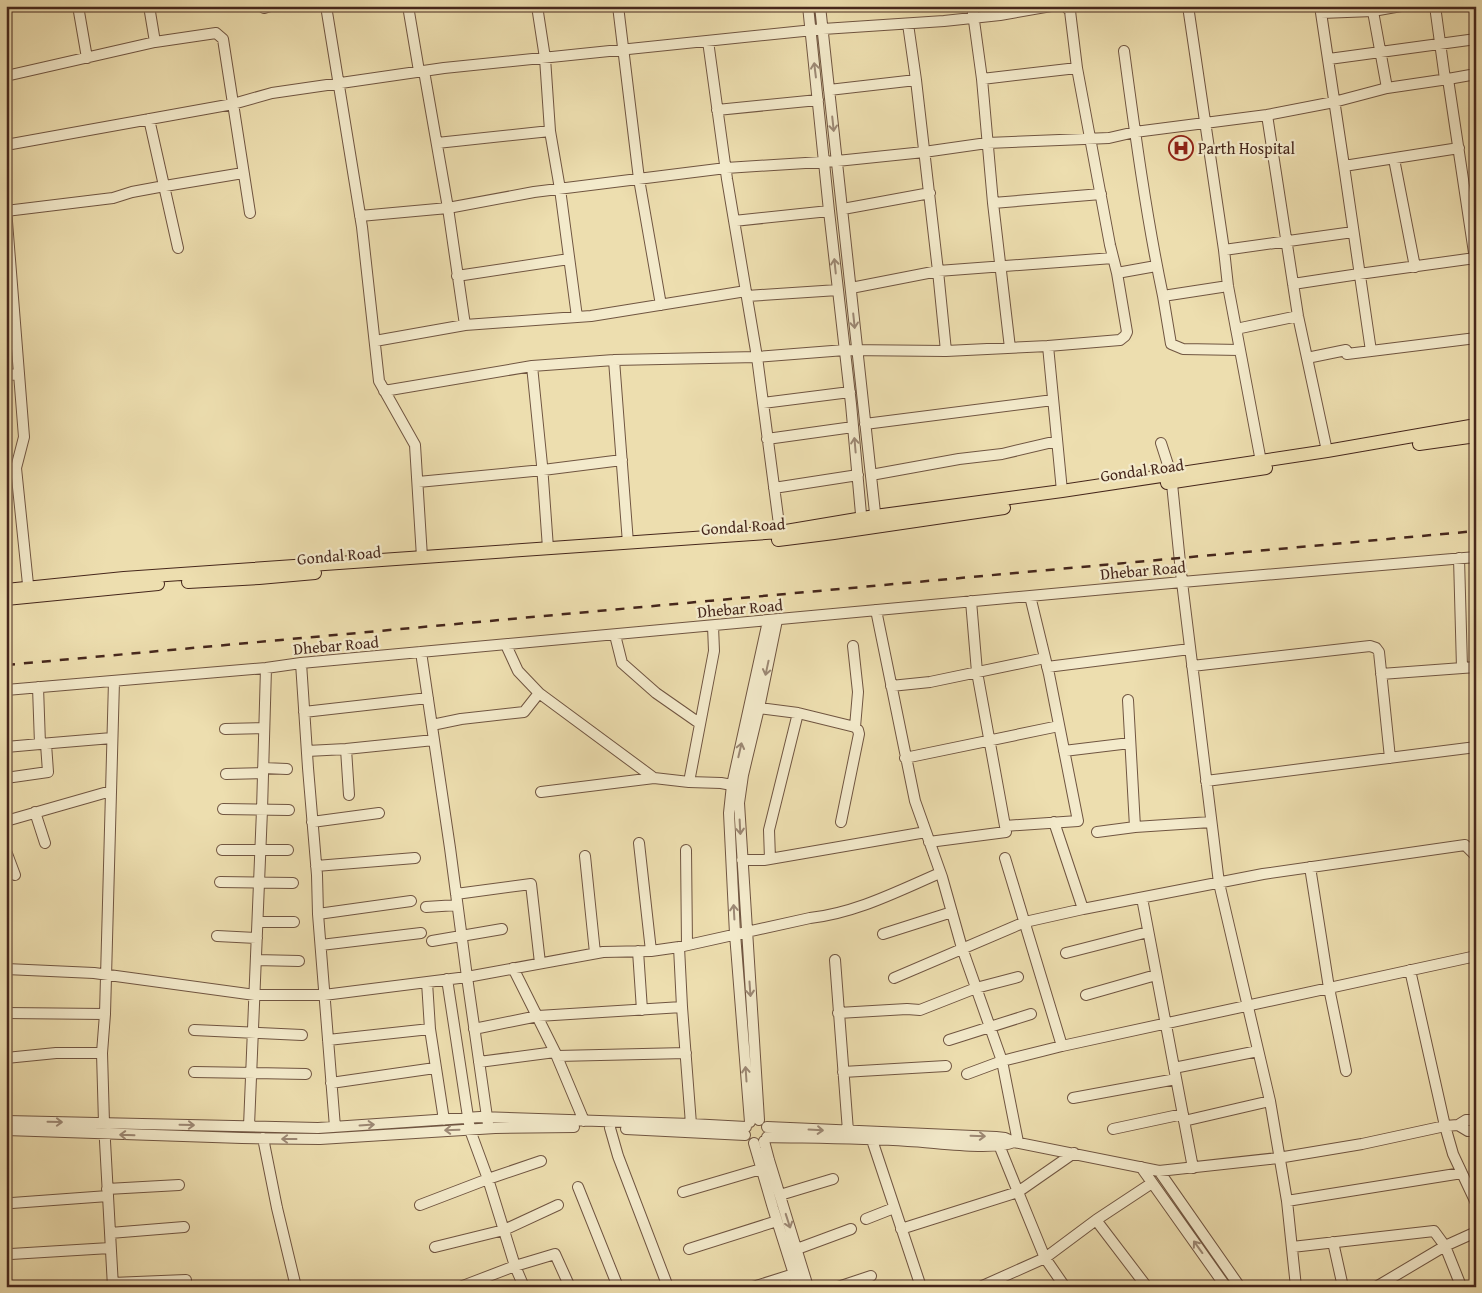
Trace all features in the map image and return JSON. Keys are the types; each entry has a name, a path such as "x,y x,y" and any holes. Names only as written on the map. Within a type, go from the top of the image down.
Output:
{"main road":[{"name":"Gondal Road","path":"1261,464 1476,425"},
{"name":"Gondal Road","path":"876,521 1261,464 1476,436"},
{"name":"Gondal Road","path":"29,592 259,578 341,570 792,538 876,521 1062,491 1172,478"},
{"name":"Gondal Road","path":"6,599 29,592 124,578 780,532 862,524"},
{"path":"6,590 29,592"}],"street":[{"path":"78,6 87,58"},
{"path":"149,6 155,42"},
{"path":"326,6 360,216 379,382 415,445 422,557"},
{"path":"408,6 437,143 465,325"},
{"path":"538,6 545,58 550,131 560,189 577,317"},
{"path":"618,6 639,179 661,304"},
{"path":"808,6 850,392 862,524"},
{"path":"820,6 876,521"},
{"path":"972,6 982,79 993,203 1010,348"},
{"path":"6,145 233,104 272,93 422,71 810,30 973,18 1051,6"},
{"path":"384,391 532,366 614,360 757,357 845,350 946,351 1120,340 1127,332 1077,68 1070,12 1065,6"},
{"path":"1188,6 1228,286 1261,464"},
{"path":"1371,351 1329,59 1320,10 1372,9 1401,6"},
{"path":"1293,284 1415,267 1475,262 1459,148 1435,6"},
{"path":"1372,9 1387,88"},
{"path":"908,24 930,193 946,351"},
{"path":"6,76 155,42 211,32 219,34 223,39 250,214"},
{"path":"1329,59 1476,39"},
{"path":"708,41 734,221 757,357 780,532"},
{"path":"1124,51 1156,266 1171,344 1183,349 1240,350"},
{"path":"982,79 1077,68"},
{"path":"360,216 448,208 534,192 726,168 837,161 987,143 1110,138 1135,132 1267,115 1334,102 1387,88 1476,74"},
{"path":"829,90 916,80"},
{"path":"717,110 818,100"},
{"path":"1267,115 1298,316 1327,451"},
{"path":"149,119 178,248"},
{"path":"437,143 550,131"},
{"path":"1344,166 1459,148"},
{"path":"1394,159 1415,267"},
{"path":"29,592 16,468 24,437 10,292 6,210 113,198 164,186 244,174"},
{"path":"843,209 930,193"},
{"path":"993,203 1101,194"},
{"path":"734,221 829,211"},
{"path":"1224,250 1353,232"},
{"path":"851,288 938,271 1113,258"},
{"path":"457,276 569,259"},
{"path":"1117,273 1156,266"},
{"path":"1162,296 1228,286"},
{"path":"375,340 465,325 591,316 661,304 746,293 838,290"},
{"path":"1236,330 1298,316"},
{"path":"1307,358 1346,350 1348,354 1476,338"},
{"path":"1048,346 1062,491"},
{"path":"614,360 628,543"},
{"path":"532,366 543,470 548,548"},
{"path":"6,375 19,374"},
{"path":"763,403 850,392"},
{"path":"865,424 1053,400"},
{"path":"768,440 853,427"},
{"path":"871,474 959,459 1002,454 1057,441"},
{"path":"1161,443 1172,478 1182,582 1219,883 1270,1101 1278,1158 1287,1201 1296,1287"},
{"path":"6,459 19,458"},
{"path":"418,482 622,460"},
{"path":"774,488 858,475"},
{"name":"Dhebar Road","path":"6,690 266,668 301,663 970,601 1476,556"},
{"path":"1459,558 1462,668"},
{"path":"1005,826 1078,821 1046,663 1030,596"},
{"path":"742,860 770,859 927,837 1006,832 977,672 970,601"},
{"path":"876,610 915,801 940,873 962,948 1002,1061 1016,1142"},
{"path":"773,620 759,708 739,803 746,932 750,1126 747,1139 754,1144 798,1287"},
{"path":"750,1126 729,813 732,785 773,620"},
{"path":"689,782 714,651 713,626"},
{"path":"615,635 622,663 656,693 700,722"},
{"path":"506,645 518,671 539,693 654,778"},
{"path":"853,646 858,692 855,727"},
{"path":"1192,666 1370,646 1376,648 1381,674 1390,758"},
{"path":"891,686 930,682 977,672 1046,663 1190,649"},
{"path":"421,652 450,848 487,1123"},
{"path":"301,663 335,1127"},
{"path":"1381,674 1476,667"},
{"path":"249,1126 266,668"},
{"path":"114,681 105,1014 102,1053 112,1285 186,1280"},
{"path":"6,778 48,772 43,744 38,687"},
{"path":"432,725 460,719 524,712 539,693"},
{"path":"304,712 428,698"},
{"path":"1128,700 1135,827"},
{"path":"759,708 798,713 855,727 858,730 859,734 840,822"},
{"path":"770,859 769,830 798,713"},
{"path":"905,758 1059,726"},
{"path":"225,729 264,728"},
{"path":"6,747 112,738"},
{"path":"307,751 434,740"},
{"path":"1064,751 1130,743"},
{"path":"1206,781 1476,748"},
{"path":"346,749 349,795"},
{"path":"226,774 287,769"},
{"path":"540,792 654,778 732,785"},
{"path":"6,821 111,791"},
{"path":"223,809 289,810"},
{"path":"35,812 45,843"},
{"path":"312,822 379,813"},
{"path":"1054,822 1083,909"},
{"path":"1097,832 1135,827 1211,822"},
{"path":"638,843 651,950"},
{"path":"894,978 1026,922 1263,874 1476,843"},
{"path":"1465,845 1476,856"},
{"path":"222,850 288,850"},
{"path":"686,850 682,1006 691,1124"},
{"path":"6,851 15,874"},
{"path":"585,856 595,953"},
{"path":"316,866 415,858"},
{"path":"1005,858 1026,922 1062,1046"},
{"path":"1310,868 1329,988 1346,1071"},
{"path":"6,969 105,975 255,995 324,995 447,979 595,953 683,946 810,918 828,916 871,903 940,873"},
{"path":"220,882 293,883"},
{"path":"426,907 531,884 540,963"},
{"path":"1142,898 1193,1168"},
{"path":"318,914 411,901"},
{"path":"883,934 952,912"},
{"path":"258,922 294,922"},
{"path":"432,941 502,929"},
{"path":"1066,953 1148,932"},
{"path":"321,945 421,933"},
{"path":"217,936 257,938"},
{"path":"638,951 642,1010"},
{"path":"967,1074 1002,1061 1062,1046 1476,956"},
{"path":"256,960 299,961"},
{"path":"835,960 848,1131"},
{"path":"513,968 556,1054 584,1121"},
{"path":"1410,970 1445,1126 1453,1154 1476,1203"},
{"path":"1086,994 1156,975"},
{"path":"838,1012 920,1010 976,988 1018,977"},
{"path":"447,979 467,1118 515,1266 524,1287"},
{"path":"427,982 430,1029 444,1120"},
{"path":"474,1029 538,1016 682,1006"},
{"path":"6,1013 105,1014"},
{"path":"949,1040 1031,1014"},
{"path":"328,1040 430,1029"},
{"path":"194,1030 302,1035"},
{"path":"1174,1068 1258,1050"},
{"path":"6,1058 56,1053 102,1053"},
{"path":"479,1062 556,1054 686,1053"},
{"path":"843,1072 946,1066"},
{"path":"331,1083 435,1068"},
{"path":"194,1072 306,1074"},
{"path":"1073,1098 1176,1079"},
{"path":"1113,1129 1270,1101"},
{"path":"6,1121 318,1128 467,1118 487,1123 610,1128 750,1126 765,1124 768,1160 808,1287"},
{"path":"766,1135 872,1140 998,1141 1005,1138 1016,1142 1159,1171 1278,1158 1362,1144 1445,1126 1458,1125 1466,1120 1476,1120"},
{"path":"6,1130 320,1139 470,1130 487,1123 584,1121 750,1126"},
{"path":"1458,1125 1468,1131 1476,1130"},
{"path":"610,1128 618,1156 668,1287"},
{"path":"754,1144 757,1144 766,1135 848,1131 998,1141"},
{"path":"263,1138 296,1287"},
{"path":"872,1140 921,1287"},
{"path":"998,1141 1056,1287"},
{"path":"901,1229 1018,1192 1074,1153"},
{"path":"420,1205 541,1161"},
{"path":"1141,1167 1226,1287"},
{"path":"683,1192 761,1169"},
{"path":"1159,1171 1240,1287"},
{"path":"1287,1201 1462,1173"},
{"path":"780,1195 833,1179"},
{"path":"980,1287 1045,1258 1096,1220 1152,1184"},
{"path":"12,1203 179,1185"},
{"path":"578,1188 618,1287"},
{"path":"435,1247 504,1230 558,1205"},
{"path":"866,1219 894,1208"},
{"path":"1096,1220 1146,1287"},
{"path":"689,1249 777,1221"},
{"path":"110,1232 184,1227"},
{"path":"797,1249 851,1229"},
{"path":"1292,1247 1434,1231 1445,1246 1460,1286"},
{"path":"1376,1287 1445,1246 1476,1232"},
{"path":"1333,1242 1342,1287"},
{"path":"11,1254 110,1248"},
{"path":"460,1287 515,1266 555,1254 569,1286"},
{"path":"1045,1258 1065,1287"},
{"path":"753,1287 794,1274"},
{"path":"838,1287 871,1276"}],"railway":[{"path":"6,665 1476,531"}],"place":[{"name":"Parth Hospital","path":"1181,148"}]}
